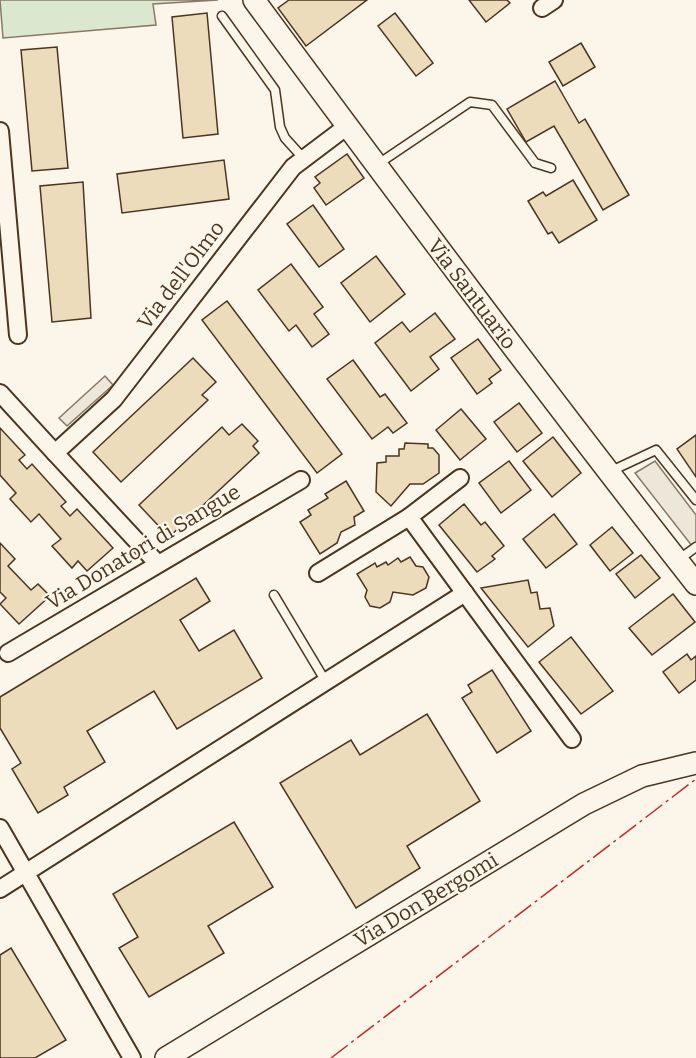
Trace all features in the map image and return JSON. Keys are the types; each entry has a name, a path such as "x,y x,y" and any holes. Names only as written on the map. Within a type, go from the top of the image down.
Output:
{"street":[{"name":"Via Santuario","path":"259,2 375,166 696,584"},
{"name":"Via dell'Olmo","path":"55,453 114,399 250,220 294,167 346,127"},
{"path":"0,131 18,335"},
{"path":"0,393 158,564"},
{"path":"318,573 409,517 460,478"},
{"name":"Via Donatori di Sangue","path":"3,652 301,480"},
{"path":"409,517 572,739"},
{"path":"0,889 465,593"},
{"name":"Via Don Bergomi","path":"166,1058 584,804 642,776 696,763"},
{"path":"0,828 132,1058"}],"lane":[{"path":"222,16 275,90 280,127 285,138 304,159"},
{"path":"375,166 470,102 492,105 535,163 551,168"},
{"path":"608,472 656,450 696,500"},
{"path":"677,560 696,548"},
{"path":"274,595 326,682"}],"green space":[{"path":"0,0 218,0 153,4 156,25 3,38"}],"shaded area":[{"path":"105,376 113,385 67,426 59,418"},
{"path":"655,461 696,515 696,551 635,473"}],"building":[{"path":"289,0 367,0 306,46 278,8"},
{"path":"469,0 507,0 510,3 486,22"},
{"path":"207,13 218,134 183,138 172,17"},
{"path":"395,13 433,63 416,76 378,26"},
{"path":"581,43 595,67 563,86 549,62"},
{"path":"57,47 68,168 32,171 21,50"},
{"path":"555,81 579,123 585,119 629,195 603,210 554,126 526,142 507,109"},
{"path":"347,154 364,178 326,205 314,188 320,183 315,177"},
{"path":"224,160 229,199 122,213 117,174"},
{"path":"573,180 597,220 559,243 552,232 548,234 528,201 543,192 546,196"},
{"path":"83,182 91,318 52,322 40,186"},
{"path":"313,205 344,249 319,267 287,224"},
{"path":"376,256 405,294 370,322 341,283"},
{"path":"291,264 323,307 314,314 329,334 312,347 296,325 289,331 258,290"},
{"path":"227,301 342,454 317,473 202,320"},
{"path":"435,313 455,339 430,357 439,369 411,391 375,343 402,322 410,332"},
{"path":"478,339 501,370 489,379 492,383 477,394 451,358"},
{"path":"193,358 216,382 202,395 208,400 121,482 93,452"},
{"path":"353,360 380,397 385,394 407,423 393,433 388,427 372,439 327,379"},
{"path":"519,403 542,433 517,452 494,422"},
{"path":"461,409 486,439 460,460 436,430"},
{"path":"242,424 258,441 253,446 259,453 169,537 139,505 222,427 229,435"},
{"path":"0,428 25,455 19,460 27,469 32,464 66,502 61,506 70,516 77,509 113,548 87,571 78,561 72,568 52,546 61,539 39,514 31,522 10,499 16,493 0,475"},
{"path":"696,435 696,477 677,449"},
{"path":"553,437 581,473 552,497 523,461"},
{"path":"405,443 428,444 428,448 433,448 439,455 439,473 423,484 410,484 391,506 376,492 377,463 386,462 386,456 399,456 399,449 404,449"},
{"path":"509,461 531,490 501,513 479,483"},
{"path":"346,481 364,511 354,517 355,525 341,532 337,543 320,554 300,522 311,515 308,510 328,498 325,494"},
{"path":"464,504 481,525 485,522 504,546 492,556 495,559 477,572 439,525"},
{"path":"554,514 577,544 546,568 523,539"},
{"path":"612,527 633,553 610,571 590,545"},
{"path":"0,543 15,559 8,566 31,590 38,584 50,596 19,624 0,604 6,598 0,592"},
{"path":"641,555 660,578 635,598 616,574"},
{"path":"410,557 416,566 423,567 429,577 426,588 413,595 393,592 390,602 380,608 370,606 365,597 367,590 357,574 375,563 377,567 386,562 388,565 398,558 401,562"},
{"path":"196,578 210,601 180,620 199,651 234,630 262,678 177,729 154,691 87,731 105,762 64,787 68,795 38,813 12,769 21,763 0,728 0,697"},
{"path":"528,580 531,593 537,592 540,609 550,608 554,626 528,647 481,588"},
{"path":"673,594 695,622 652,655 629,628"},
{"path":"571,637 613,691 581,714 539,662"},
{"path":"687,654 691,660 696,656 696,680 679,693 663,672"},
{"path":"492,670 531,731 497,753 462,698 472,692 468,685"},
{"path":"427,714 480,801 407,846 420,868 356,908 280,783 351,740 360,755"},
{"path":"234,822 273,887 208,926 224,953 149,997 119,948 138,937 113,894"},
{"path":"11,948 66,1040 35,1058 0,1058 0,955"}],"power":[{"path":"331,1058 696,779"}]}
